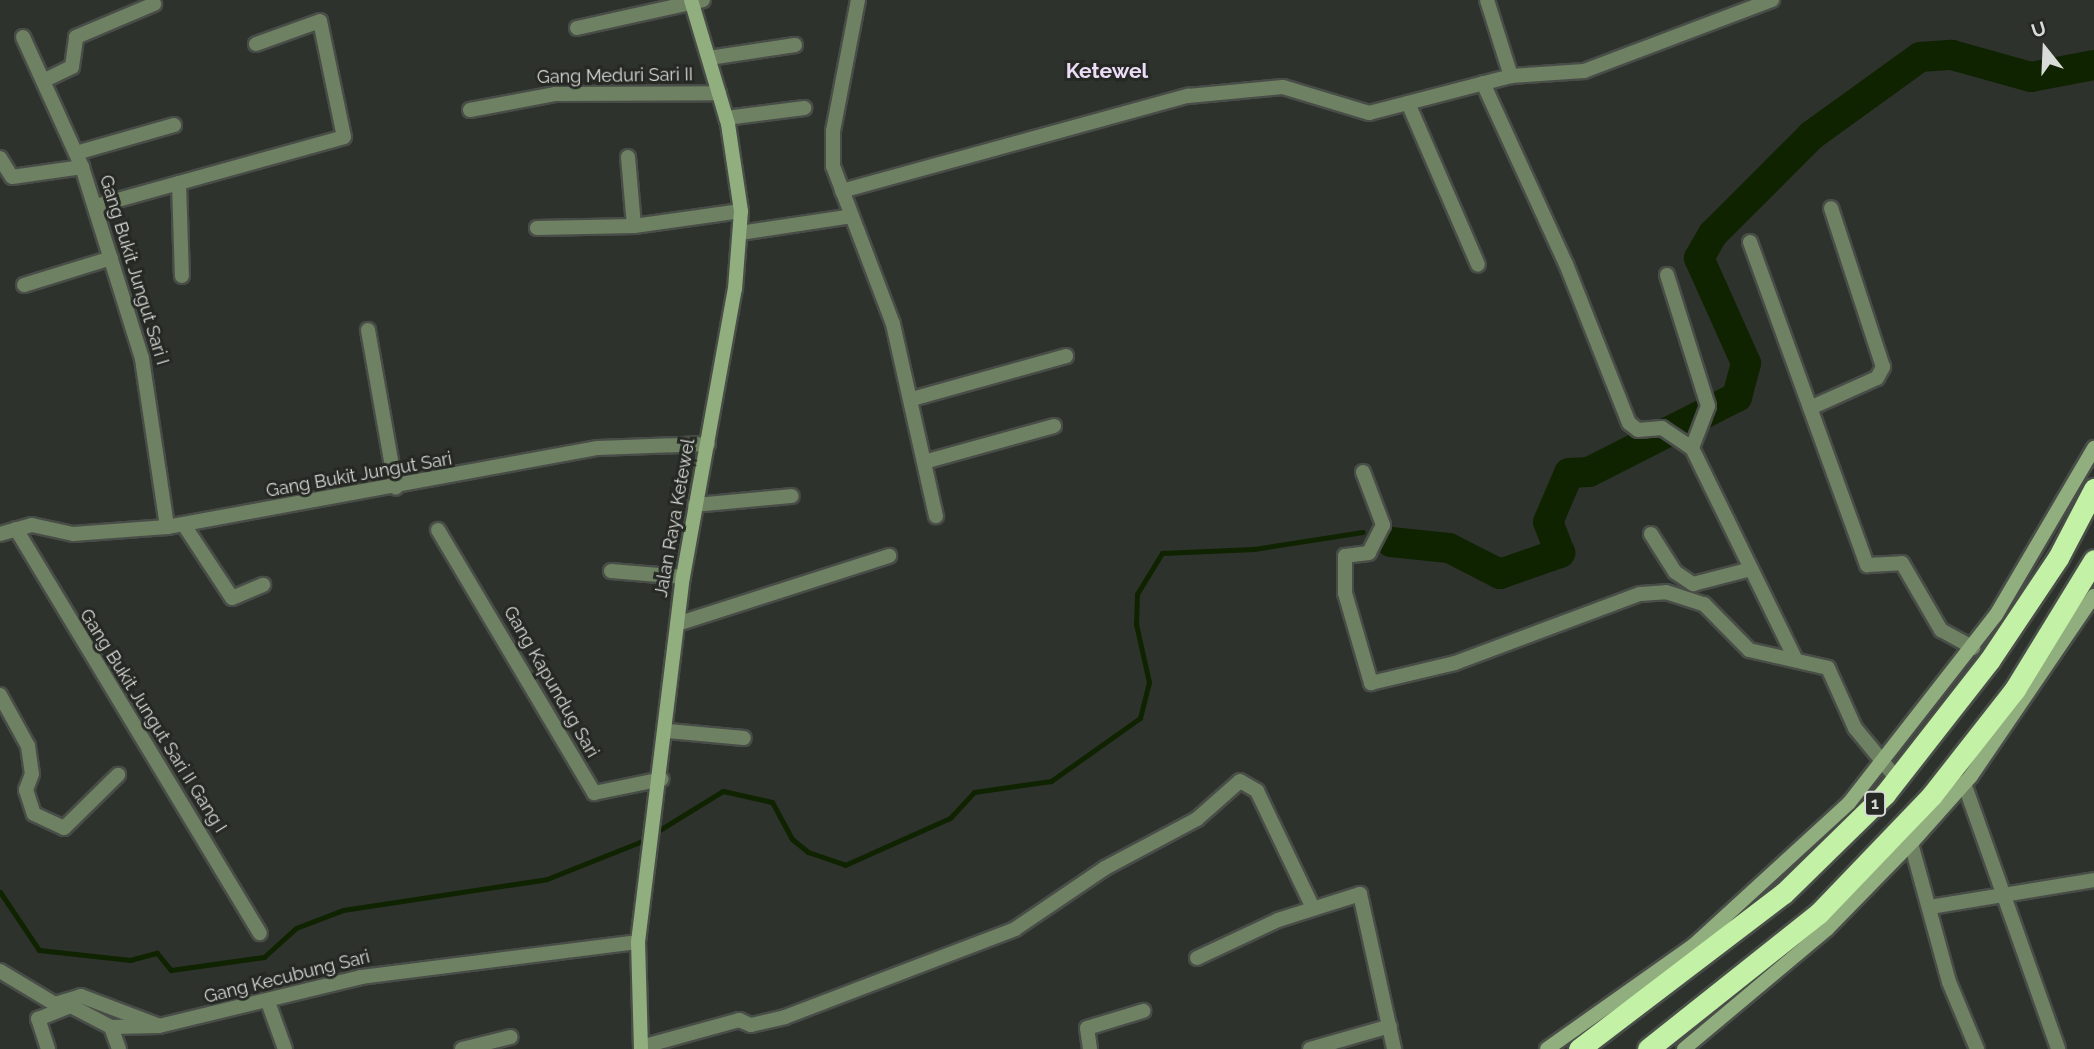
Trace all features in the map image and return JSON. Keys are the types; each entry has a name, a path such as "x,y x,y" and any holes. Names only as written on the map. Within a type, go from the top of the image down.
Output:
{"highway":[{"name":"1","path":"1579,1049 1784,893 1989,661 2058,558 2094,489"},
{"name":"1","path":"1648,1049 1819,913 1932,794 2015,689 2094,560"}],"street":[{"path":"858,0 833,131 833,166 893,324 912,399 936,516"},
{"path":"1487,0 1511,76"},
{"path":"842,191 1188,96 1283,87 1361,114 1511,76 1604,66 1772,0"},
{"path":"577,28 695,1"},
{"name":"Jalan Raya Ketewel","path":"641,1048 638,942 668,731 683,577 708,444 740,233 741,211 726,118 695,1"},
{"path":"45,80 72,67 76,37 154,4"},
{"path":"96,206 344,137 320,21 256,44"},
{"name":"Gang Bukit Jungut Sari I","path":"23,37 45,80 82,167 146,373 167,527"},
{"path":"709,58 794,45"},
{"path":"1483,83 1566,264 1629,423 1639,430 1662,428 1687,444 1794,656"},
{"name":"Gang Meduri Sari II","path":"470,110 555,94 719,93"},
{"path":"1408,103 1478,265"},
{"path":"726,118 804,108"},
{"path":"76,153 174,125"},
{"path":"628,157 634,226"},
{"path":"0,158 12,177 82,167"},
{"path":"179,183 182,276"},
{"path":"1810,408 1877,378 1883,367 1831,208"},
{"path":"537,228 634,226 741,211"},
{"path":"740,233 852,216"},
{"path":"1750,243 1868,567 1902,563 1941,630 1973,648"},
{"path":"24,285 111,258"},
{"path":"1667,275 1707,410 1687,444"},
{"path":"368,330 396,488"},
{"path":"912,399 1066,356"},
{"path":"924,462 1054,426"},
{"name":"Gang Bukit Jungut Sari","path":"16,528 32,524 73,534 184,525 396,488 598,448 708,444"},
{"path":"1547,1049 1694,945 1890,772 2040,547 2094,447"},
{"path":"1363,472 1383,525 1369,552 1345,556 1345,593 1371,683 1455,663 1640,594 1666,592 1704,604 1749,650 1794,656 1828,667 1855,728 1890,772"},
{"path":"695,505 792,496"},
{"path":"184,525 232,598 263,585"},
{"path":"0,534 16,528"},
{"name":"Gang Bukit Jungut Sari II Gang I","path":"16,528 260,933"},
{"name":"Gang Kapundug Sari","path":"438,530 594,793 662,779"},
{"path":"1651,534 1675,572 1693,584 1751,569"},
{"path":"677,624 889,556"},
{"path":"611,572 683,577"},
{"path":"1684,1049 1827,929 1911,843 1965,783 2094,596"},
{"path":"0,695 28,746 32,774 26,790 34,814 64,828 118,775"},
{"path":"668,731 744,738"},
{"path":"641,1048 739,1020 751,1025 785,1017 1015,929 1105,868 1197,819 1240,780 1257,791 1313,908"},
{"path":"1965,783 2059,1049"},
{"path":"1911,843 1949,982 1977,1049"},
{"path":"1930,907 2006,898 2094,880"},
{"path":"1197,958 1313,908 1360,894 1394,1049"},
{"name":"Gang Kecubung Sari","path":"48,1049 38,1019 71,1006 111,1027 159,1026 268,1002 361,977 638,942"},
{"path":"0,971 55,1004 81,996 159,1026"},
{"path":"268,1002 285,1049"},
{"path":"1090,1049 1087,1028 1143,1011"},
{"path":"1310,1049 1390,1026"},
{"path":"111,1027 119,1049"},
{"path":"462,1049 511,1037"}],"waterway":[{"path":"1391,542 1449,548 1500,574 1560,553 1548,522 1569,473 1589,472 1737,397 1746,363 1699,258 1713,234 1812,135 1920,57 1952,55 2031,77 2094,65"},
{"path":"0,892 39,950 130,960 157,953 171,970 264,957 296,928 343,910 547,879 640,842 723,791 772,802 792,839 808,852 845,865 950,818 974,792 1051,781 1140,718 1149,682 1136,624 1137,594 1162,553 1254,549 1363,532"}],"district":[{"name":"Ketewel","path":"1107,71"}]}
